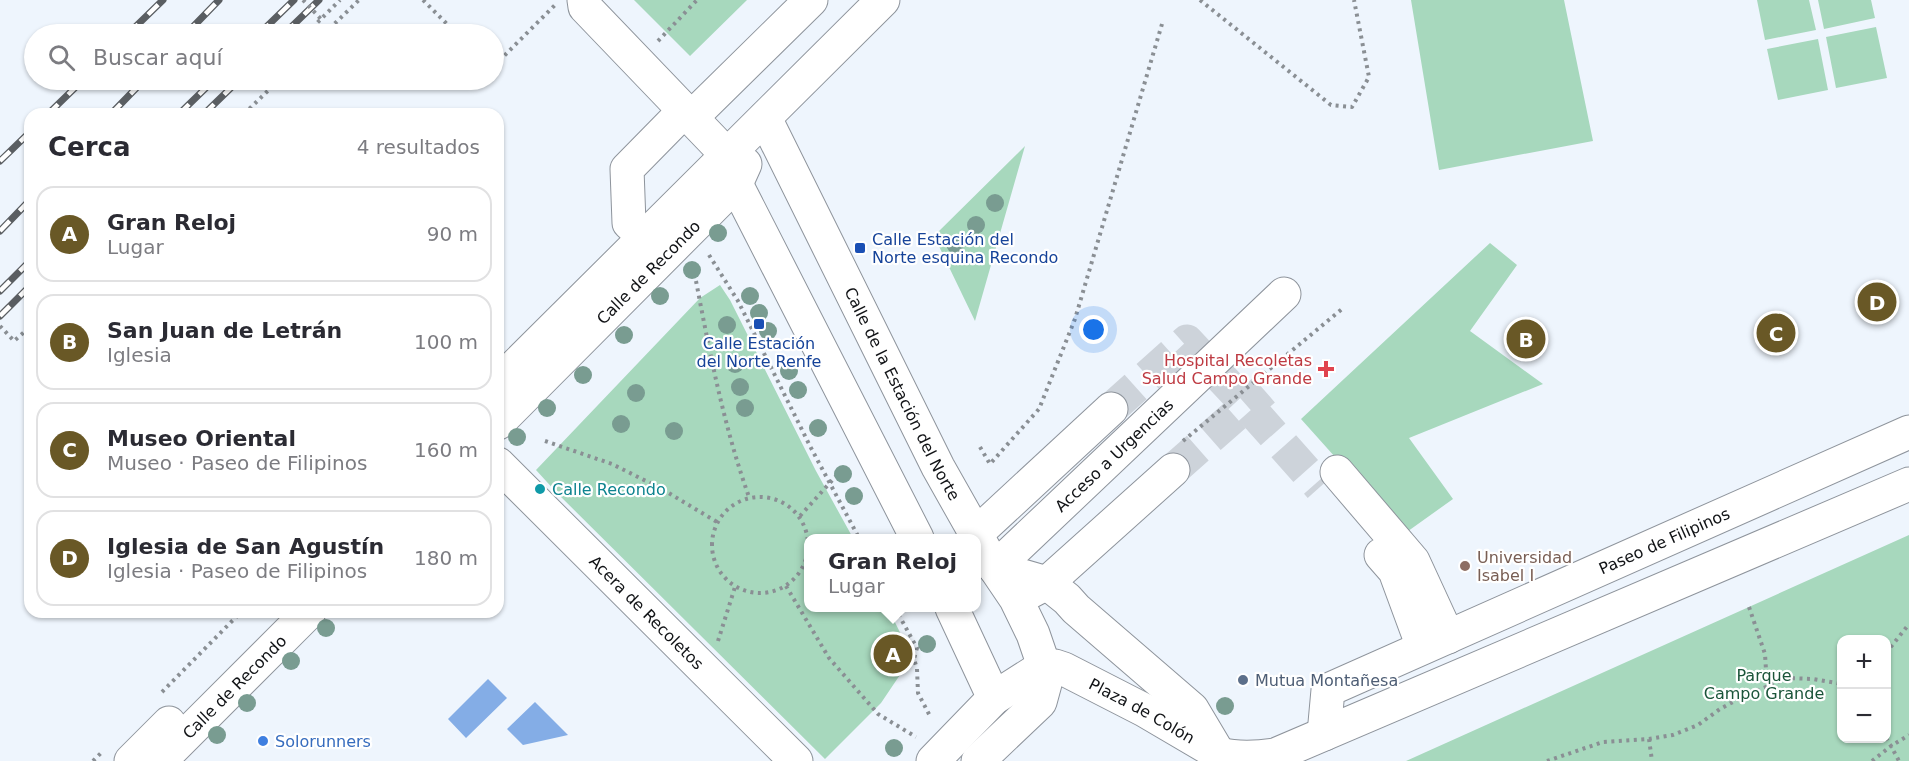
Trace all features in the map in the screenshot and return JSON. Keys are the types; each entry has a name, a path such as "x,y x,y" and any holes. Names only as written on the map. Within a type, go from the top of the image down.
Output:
{"street":[{"path":"584,0 585,7 688,113 732,170 915,534"},
{"path":"644,237 630,223 627,169 811,0"},
{"name":"Calle de Recondo","path":"504,403 732,170 765,118 883,0"},
{"name":"Calle de la Estación del Norte","path":"765,118 933,456 975,534"},
{"name":"Calle de Recondo","path":"504,403 644,237 732,170"},
{"name":"Acceso a Urgencias","path":"995,568 1284,294"},
{"path":"975,534 1111,409"},
{"name":"Paseo de Filipinos","path":"1324,734 1328,690 1909,432"},
{"path":"1016,599 1047,583 1176,457"},
{"name":"Acera de Recoletos","path":"504,470 796,761"},
{"path":"1329,479 1395,571 1436,642"},
{"path":"1324,734 1909,484"},
{"name":"Calle de la Estación del Norte","path":"981,544 1016,599 1040,656"},
{"path":"995,568 1047,583 1067,599 1192,710 1219,754"},
{"path":"954,612 989,687"},
{"name":"Calle de Recondo","path":"116,757 263,630 288,618"},
{"name":"Calle de Recondo","path":"160,761 293,618"},
{"path":"926,749 989,687 1040,656 1046,680 1040,702 978,761"},
{"name":"Plaza de Colón","path":"1040,656 1144,710 1219,754 1232,758 1252,759 1275,755 1324,734"}],"path":[{"path":"303,0 321,19"},
{"path":"316,24 340,0"},
{"path":"334,24 359,0"},
{"path":"423,0 447,24"},
{"path":"504,56 560,0"},
{"path":"638,62 697,0"},
{"path":"1200,0 1331,105 1352,107 1369,77 1354,0"},
{"path":"980,447 990,464 1039,409 1075,320 1161,24"},
{"path":"250,108 269,90"},
{"path":"704,250 738,301 857,534"},
{"path":"696,280 723,411 749,497"},
{"path":"1176,457 1342,309"},
{"path":"0,326 14,341 24,332"},
{"path":"545,441 612,464 662,489 717,522"},
{"path":"800,516 867,441"},
{"path":"804,564 798,575 786,586 774,591 748,592 735,587 716,565 711,551 712,536 717,522 725,511 736,502 749,497 773,500 788,507 800,516 806,534"},
{"path":"786,586 829,658 878,714 926,749"},
{"path":"711,677 715,651 735,587"},
{"path":"1749,607 1766,654 1767,686"},
{"path":"898,612 917,648 914,659 917,669 918,693 934,723"},
{"path":"159,695 236,618"},
{"path":"1891,648 1909,624"},
{"path":"1547,761 1603,742 1673,735 1698,725 1720,710 1767,686 1788,678 1837,683"},
{"path":"1872,761 1909,735"},
{"path":"1649,739 1652,761"},
{"path":"1890,743 1899,761"},
{"path":"93,761 116,757"}],"green space":[{"path":"634,0 747,0 690,56"},
{"path":"1411,0 1564,0 1593,141 1439,170"},
{"path":"1757,0 1809,0 1816,30 1765,40"},
{"path":"1818,0 1871,0 1875,18 1824,29"},
{"path":"1876,27 1887,78 1836,88 1826,37"},
{"path":"1818,39 1828,90 1778,100 1767,49"},
{"path":"1025,146 975,321 935,238 936,234"},
{"path":"1490,243 1517,265 1470,331 1543,384 1409,438 1453,499 1404,534 1301,419"},
{"path":"720,285 730,300 816,471 851,534 804,534 804,612 890,612 912,657 881,703 825,759 536,470 700,298"},
{"name":"Parque Campo Grande","path":"1909,535 1909,761 1406,761"}],"water":[{"path":"488,679 507,698 466,738 448,719"},
{"path":"535,702 568,735 523,745 507,729"}],"tunnel":[{"path":"1111,409 1187,341 1320,487"},
{"path":"1173,470 1264,390"}],"railway":[{"path":"138,24 163,0"},
{"path":"196,24 219,0"},
{"path":"269,24 294,0"},
{"path":"294,24 319,0"},
{"path":"54,108 73,90"},
{"path":"117,108 134,90"},
{"path":"185,108 204,90"},
{"path":"210,108 229,90"},
{"path":"0,161 24,138"},
{"path":"0,231 24,206"},
{"path":"0,291 24,267"},
{"path":"0,316 24,292"}],"place":[{"name":"Calle Estación del Norte esquina Recondo","path":"860,248"},
{"name":"Iglesia de San Agustín","path":"1877,302"},
{"name":"Calle Estación del Norte Renfe","path":"759,324"},
{"name":"Museo Oriental","path":"1776,333"},
{"name":"San Juan de Letrán","path":"1526,339"},
{"name":"Hospital Recoletas Salud Campo Grande","path":"1326,369"},
{"name":"Calle Recondo","path":"540,489"},
{"name":"Universidad Isabel I","path":"1465,566"},
{"name":"Gran Reloj","path":"893,654"},
{"name":"Mutua Montañesa","path":"1243,680"},
{"name":"Solorunners","path":"263,741"}]}
